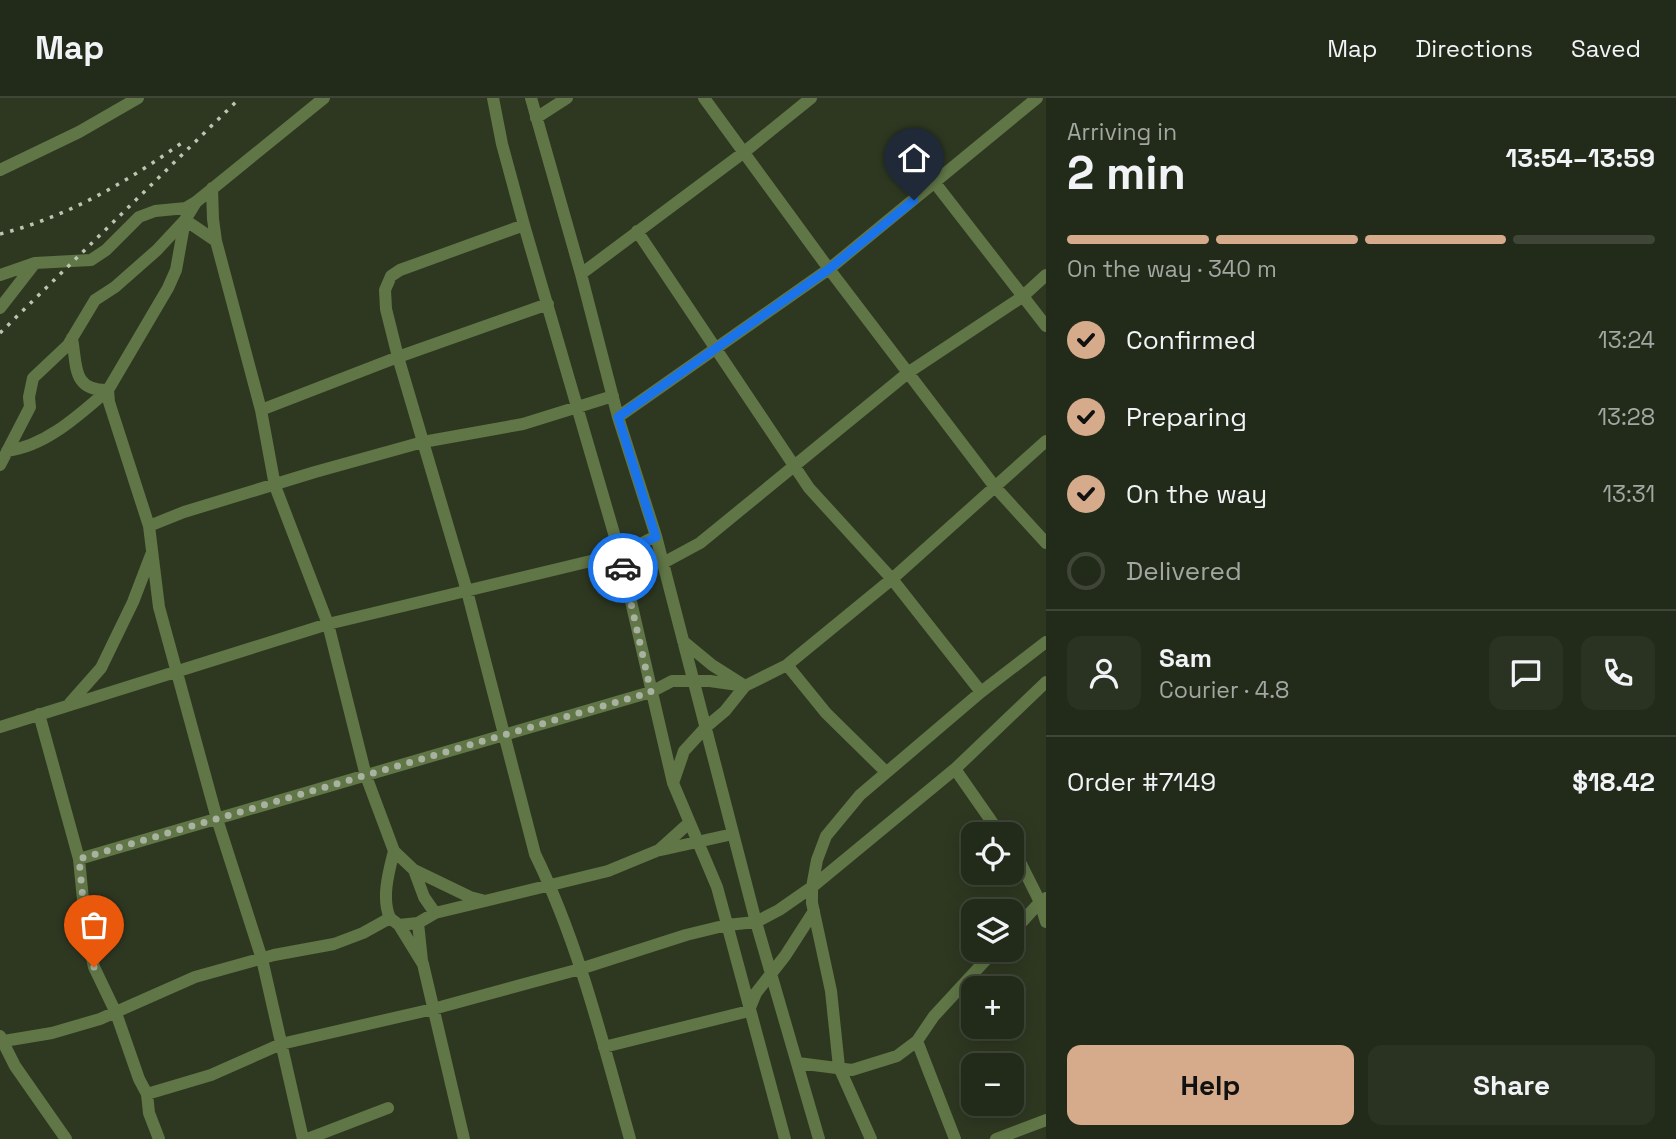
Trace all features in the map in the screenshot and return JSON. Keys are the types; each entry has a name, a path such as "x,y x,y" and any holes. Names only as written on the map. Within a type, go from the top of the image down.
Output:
{"street":[{"path":"0,170 79,132 138,98"},
{"path":"0,275 35,263 91,260 106,250 139,217 155,211 186,208 196,202 324,98"},
{"path":"493,98 502,144 524,225 620,554 673,783 717,887 785,1139"},
{"path":"531,98 618,417 656,537 756,922 819,1139"},
{"path":"536,118 567,98"},
{"path":"704,98 829,269 995,487 1046,543"},
{"path":"581,274 743,153 811,98"},
{"path":"618,417 829,269 1036,98"},
{"path":"935,183 1046,326"},
{"path":"212,188 216,241 261,410 275,486 328,624 366,776 394,851 414,870 470,897 485,901"},
{"path":"0,465 30,407 33,378 72,338 95,300 115,287 157,250 185,220 196,202"},
{"path":"185,220 216,241"},
{"path":"7,452 36,443 80,414 108,390 176,270 185,220"},
{"path":"524,225 400,270 391,276 385,290 386,309 467,591 535,854 550,886 580,969 630,1139"},
{"path":"637,231 809,488 892,579 981,692"},
{"path":"0,308 35,263"},
{"path":"663,563 700,543 909,372 1022,296 1046,275"},
{"path":"261,410 398,357 548,304"},
{"path":"72,338 81,383 89,388 108,390"},
{"path":"108,390 109,402 149,526 159,607 218,819 262,959 305,1139 388,1108"},
{"path":"149,526 184,512 315,472 423,442 523,424 613,396"},
{"path":"673,783 684,751 725,711 745,686 787,665 892,579 1046,441"},
{"path":"0,727 328,624 620,554 656,537"},
{"path":"69,705 101,668 133,602 151,555"},
{"path":"683,640 712,665 745,686"},
{"path":"871,1139 839,1068 831,990 814,911 812,887 817,860 826,836 860,794 981,692 1046,642"},
{"path":"787,665 826,713 886,772"},
{"path":"79,859 651,692 672,681 710,681 745,686"},
{"path":"147,1094 211,1075 281,1044 433,1009 580,969 687,935 727,925 756,922 812,887 955,769 1046,682"},
{"path":"39,714 79,859 86,930 94,967 116,1013 139,1079 147,1094 149,1113 159,1139"},
{"path":"955,769 992,822"},
{"path":"659,850 689,823"},
{"path":"66,1139 15,1066 2,1038 52,1032 116,1013 195,977 320,944 334,944 395,921 418,923 435,913 608,871 659,850 733,834"},
{"path":"394,851 386,892 387,913 423,964"},
{"path":"1024,869 1043,900 1046,922"},
{"path":"414,870 424,897 435,913"},
{"path":"1024,920 1043,900"},
{"path":"749,1011 756,993 785,956 814,911"},
{"path":"418,923 423,964 464,1139"},
{"path":"798,1063 852,1070 880,1064 897,1056 917,1041 934,1016 984,962"},
{"path":"604,1047 749,1011"},
{"path":"917,1041 955,1139"},
{"path":"996,1139 1046,1120"}],"railway":[{"path":"0,333 240,98"},
{"path":"0,234 49,218 96,197 183,142"}],"way so far":[{"path":"94,967 86,930 79,859 651,692 623,568"}],"route":[{"path":"623,568 620,554 656,537 618,417 829,269 914,200"}]}
